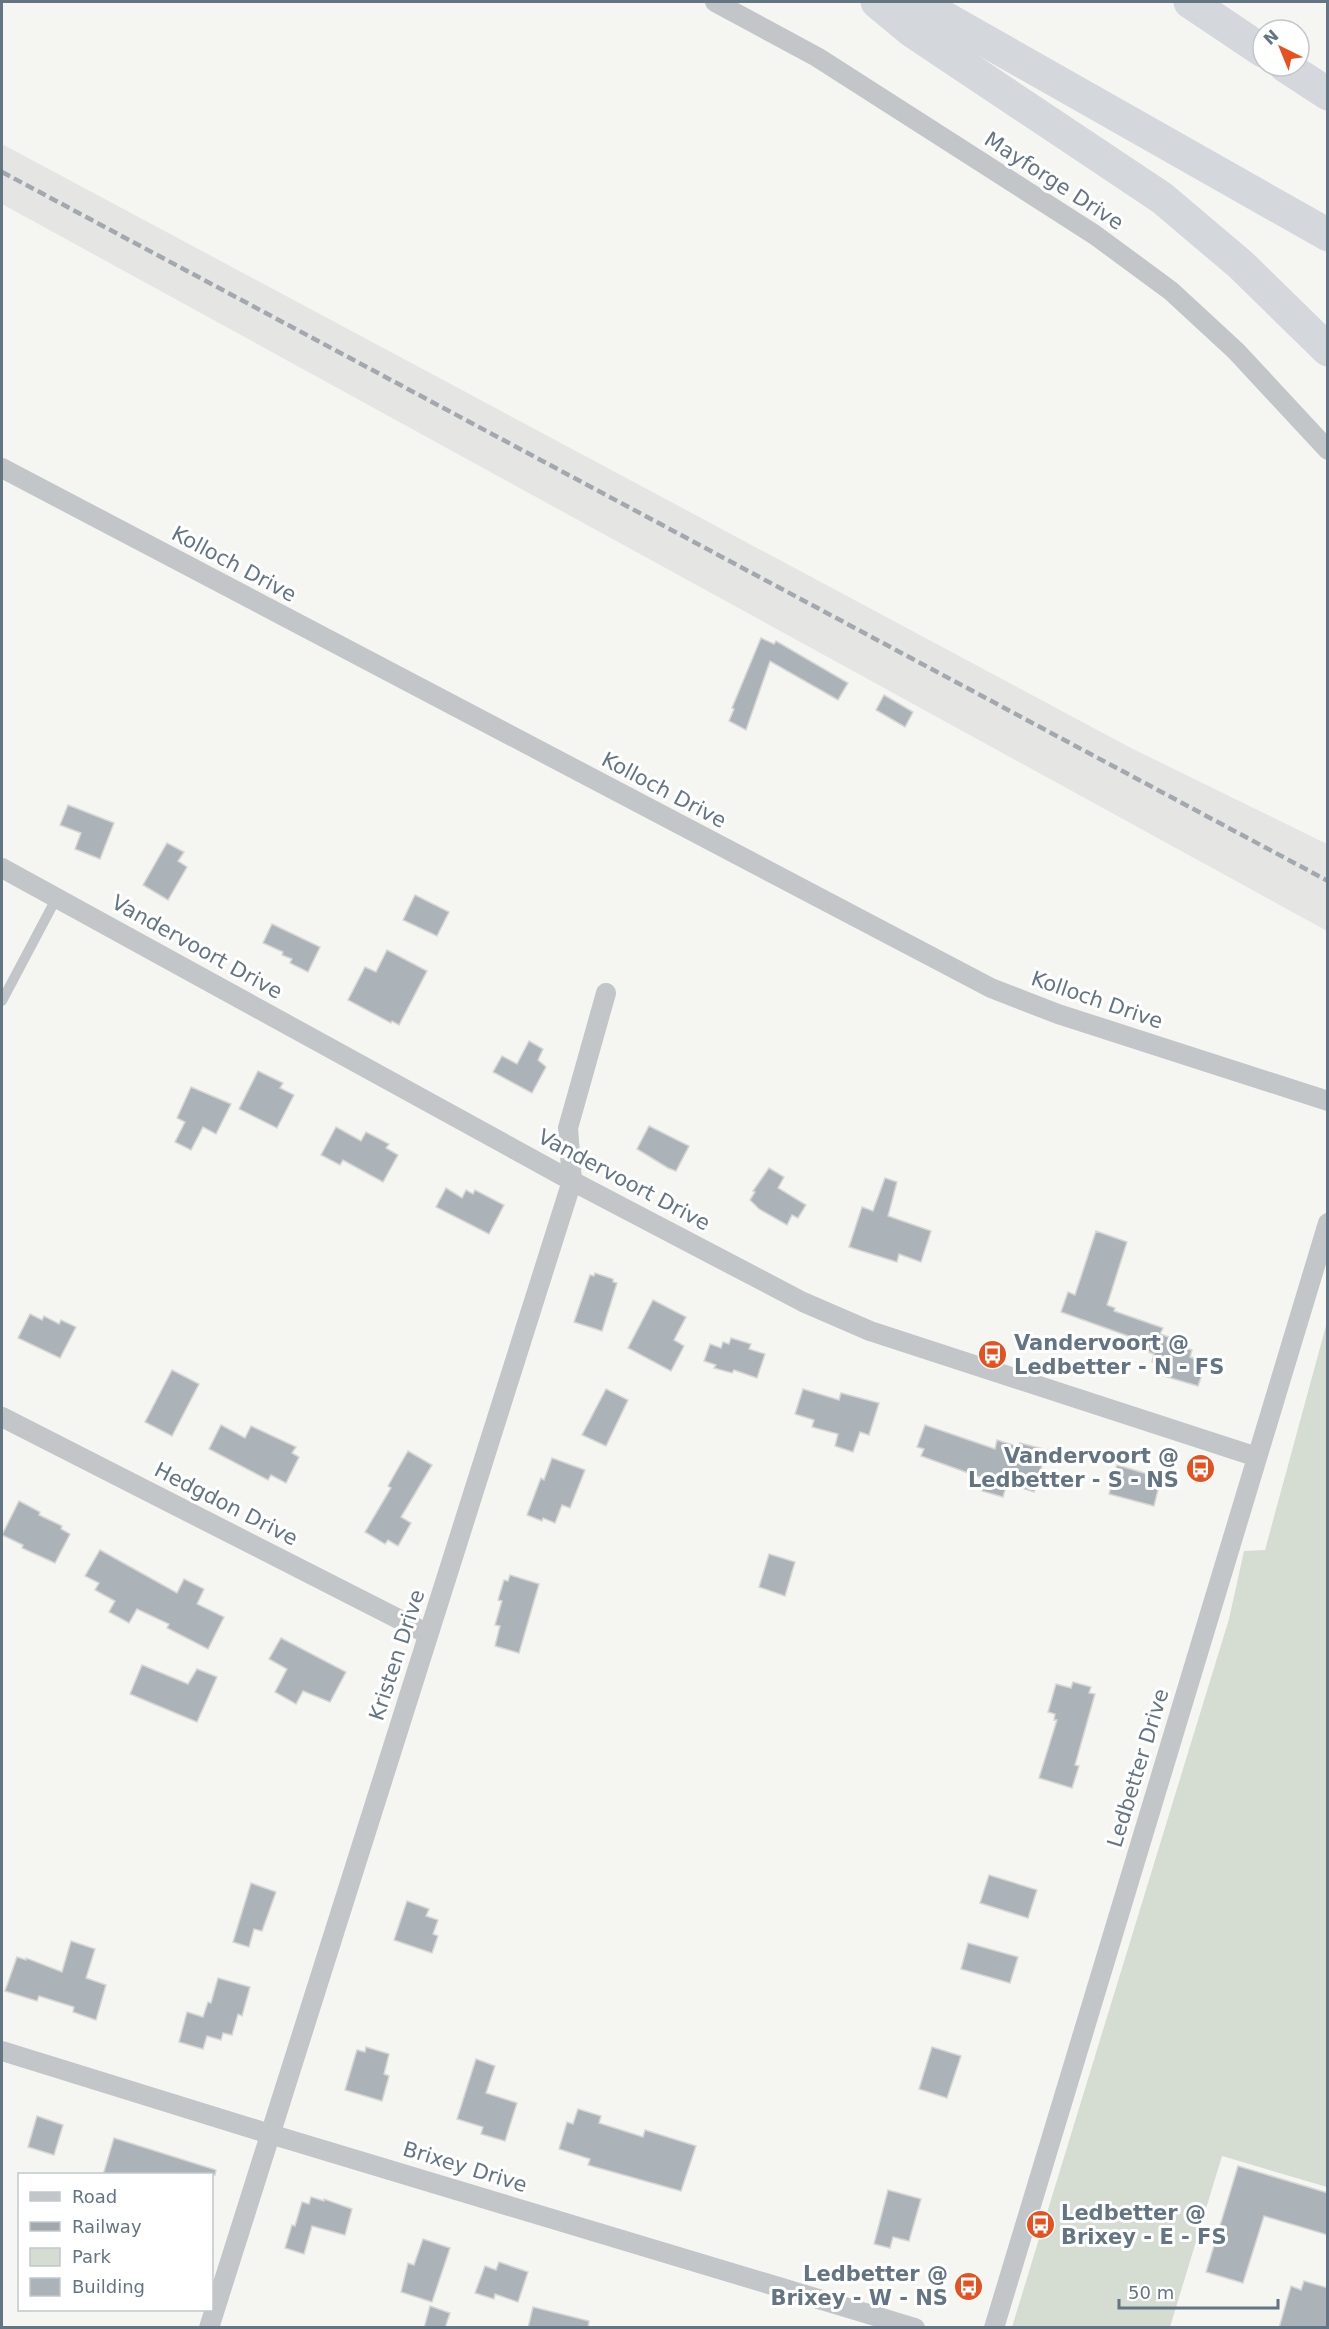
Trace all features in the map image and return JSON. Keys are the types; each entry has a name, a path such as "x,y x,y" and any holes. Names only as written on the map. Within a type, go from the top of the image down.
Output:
{"highway":[{"path":"877,2 912,31 1162,198 1240,264 1328,350"},
{"path":"918,2 1328,235"},
{"path":"1190,2 1251,43"},
{"path":"1304,78 1328,94"}],"street":[{"name":"Mayforge Drive","path":"715,2 817,57 1095,235 1171,291 1236,351 1328,450"},
{"name":"Kolloch Drive","path":"2,468 991,988 1058,1014 1328,1101"},
{"name":"Vandervoort Drive","path":"2,868 572,1181 803,1302 870,1331 1257,1457"},
{"name":"Kristen Drive","path":"209,2328 572,1181 568,1128 606,993"},
{"name":"Ledbetter Drive","path":"993,2328 1328,1223"},
{"name":"Hedgdon Drive","path":"2,1416 428,1635"},
{"name":"Brixey Drive","path":"2,2051 915,2328"}],"lane":[{"path":"2,1001 57,897"}],"shaded area":[{"path":"2,144 1131,748 1327,844 1327,931 2,204"}],"green space":[{"path":"1327,1322 1327,2187 1222,2156 1170,2327 1012,2327 1229,1619 1244,1551 1265,1550"}],"building":[{"path":"761,638 774,644 776,641 848,683 838,700 770,661 746,730 729,721 734,709 732,708"},
{"path":"884,695 913,712 905,727 876,710"},
{"path":"68,805 114,823 100,859 75,849 81,833 60,825"},
{"path":"167,843 184,852 178,861 187,867 168,900 143,885"},
{"path":"415,895 449,912 437,936 403,920"},
{"path":"272,924 320,947 308,972 290,963 292,959 282,955 283,952 263,943"},
{"path":"387,950 427,971 399,1025 348,1000 365,967 376,972"},
{"path":"529,1041 543,1049 538,1060 546,1067 532,1093 493,1072 502,1056 517,1064"},
{"path":"258,1071 283,1083 280,1088 294,1095 277,1128 239,1109"},
{"path":"191,1087 231,1104 216,1134 203,1127 191,1150 175,1142 185,1122 177,1118"},
{"path":"649,1126 689,1146 676,1171 637,1149"},
{"path":"336,1127 361,1141 366,1132 389,1144 386,1148 398,1155 383,1182 343,1160 340,1165 321,1155"},
{"path":"769,1168 784,1177 778,1188 806,1205 798,1218 792,1215 787,1225 759,1209 750,1200 755,1192 753,1191"},
{"path":"885,1178 897,1182 888,1216 931,1231 921,1262 899,1254 897,1262 849,1247 862,1207 873,1211"},
{"path":"446,1188 462,1198 466,1190 473,1194 475,1190 504,1205 489,1234 436,1207"},
{"path":"1096,1231 1127,1242 1107,1305 1115,1308 1114,1311 1163,1328 1160,1334 1169,1337 1168,1342 1192,1350 1190,1357 1206,1363 1198,1386 1157,1374 1160,1365 1152,1362 1154,1354 1128,1345 1131,1337 1061,1312 1068,1292 1075,1295"},
{"path":"595,1273 613,1279 613,1282 617,1283 602,1331 574,1322 590,1275 594,1276"},
{"path":"653,1300 686,1317 674,1340 684,1346 671,1371 628,1348"},
{"path":"30,1314 42,1320 44,1316 59,1324 61,1320 76,1327 60,1358 18,1338"},
{"path":"731,1338 751,1344 749,1349 765,1354 757,1378 734,1370 732,1373 714,1368 716,1365 704,1361 710,1344 721,1348 723,1342 729,1344"},
{"path":"172,1370 199,1384 172,1436 145,1422"},
{"path":"606,1389 628,1400 606,1446 582,1435"},
{"path":"803,1389 839,1400 841,1393 879,1403 869,1435 860,1432 853,1452 835,1446 838,1434 812,1427 814,1420 795,1414"},
{"path":"221,1425 245,1438 251,1426 296,1447 292,1453 299,1457 286,1483 271,1475 268,1480 209,1449"},
{"path":"925,1425 995,1449 997,1440 1019,1447 1020,1443 1047,1450 1034,1492 1007,1483 1003,1497 982,1491 985,1479 921,1456 924,1449 917,1447"},
{"path":"408,1451 432,1465 401,1517 411,1523 398,1546 388,1540 385,1544 365,1532 391,1488 388,1486"},
{"path":"552,1458 585,1470 570,1508 562,1505 555,1523 527,1515 541,1478 544,1480"},
{"path":"1117,1465 1161,1478 1154,1506 1109,1494"},
{"path":"19,1501 40,1512 39,1515 62,1526 61,1529 70,1534 55,1563 22,1548 23,1545 2,1535"},
{"path":"100,1550 177,1593 184,1579 204,1589 197,1604 224,1617 208,1649 167,1628 169,1624 137,1609 129,1623 109,1612 115,1601 95,1590 99,1583 85,1576"},
{"path":"769,1554 795,1562 785,1596 759,1587"},
{"path":"510,1575 539,1584 519,1653 495,1646 500,1626 495,1625 502,1601 498,1600 504,1580 508,1581"},
{"path":"281,1638 346,1672 330,1702 303,1691 296,1704 275,1692 287,1669 269,1659"},
{"path":"142,1665 188,1684 197,1669 217,1677 197,1722 130,1694"},
{"path":"1073,1682 1091,1687 1089,1693 1095,1694 1075,1765 1079,1766 1072,1788 1039,1778 1057,1720 1054,1720 1055,1714 1048,1712 1056,1684 1071,1688"},
{"path":"989,1875 1037,1890 1028,1918 980,1903"},
{"path":"251,1883 276,1892 262,1931 254,1929 249,1947 233,1942"},
{"path":"407,1901 429,1909 426,1916 438,1920 433,1934 438,1936 432,1953 394,1940"},
{"path":"71,1941 95,1949 86,1978 106,1985 96,2020 73,2012 74,2007 39,1996 37,2001 5,1991 17,1957 26,1960 26,1958 62,1972"},
{"path":"968,1943 1018,1957 1010,1983 961,1969"},
{"path":"218,1978 250,1987 242,2016 238,2014 232,2035 223,2033 221,2040 207,2036 203,2049 179,2042 187,2012 203,2017 208,2002 211,2003"},
{"path":"366,2047 389,2054 384,2074 389,2076 382,2101 345,2090 357,2050 365,2052"},
{"path":"932,2047 961,2056 947,2098 919,2089"},
{"path":"476,2059 495,2066 486,2093 517,2103 505,2141 481,2134 483,2127 457,2119"},
{"path":"578,2109 601,2116 599,2123 643,2137 645,2130 696,2146 681,2191 588,2165 590,2159 559,2149 567,2122 573,2124"},
{"path":"37,2116 63,2125 54,2155 28,2147"},
{"path":"114,2138 216,2170 215,2175 213,2173 104,2173"},
{"path":"1238,2166 1328,2193 1328,2235 1264,2216 1243,2283 1206,2272"},
{"path":"888,2190 921,2199 909,2241 893,2237 890,2248 874,2244"},
{"path":"311,2197 352,2209 345,2235 312,2226 304,2254 285,2248 302,2202 309,2204"},
{"path":"423,2239 450,2248 432,2302 401,2292 408,2263 414,2265"},
{"path":"499,2262 528,2272 518,2302 495,2294 494,2299 475,2293 485,2266 496,2270"},
{"path":"1304,2281 1328,2288 1328,2328 1279,2328 1291,2286 1301,2290"},
{"path":"430,2306 450,2313 445,2328 424,2328"},
{"path":"533,2307 589,2321 588,2328 528,2328"}],"railway":[{"path":"2,172 1328,881"}],"place":[{"name":"Vandervoort @ Ledbetter - N - FS","path":"993,1355"},
{"name":"Vandervoort @ Ledbetter - S - NS","path":"1200,1468"},
{"name":"Ledbetter @ Brixey - E - FS","path":"1040,2225"},
{"name":"Ledbetter @ Brixey - W - NS","path":"969,2286"}]}
